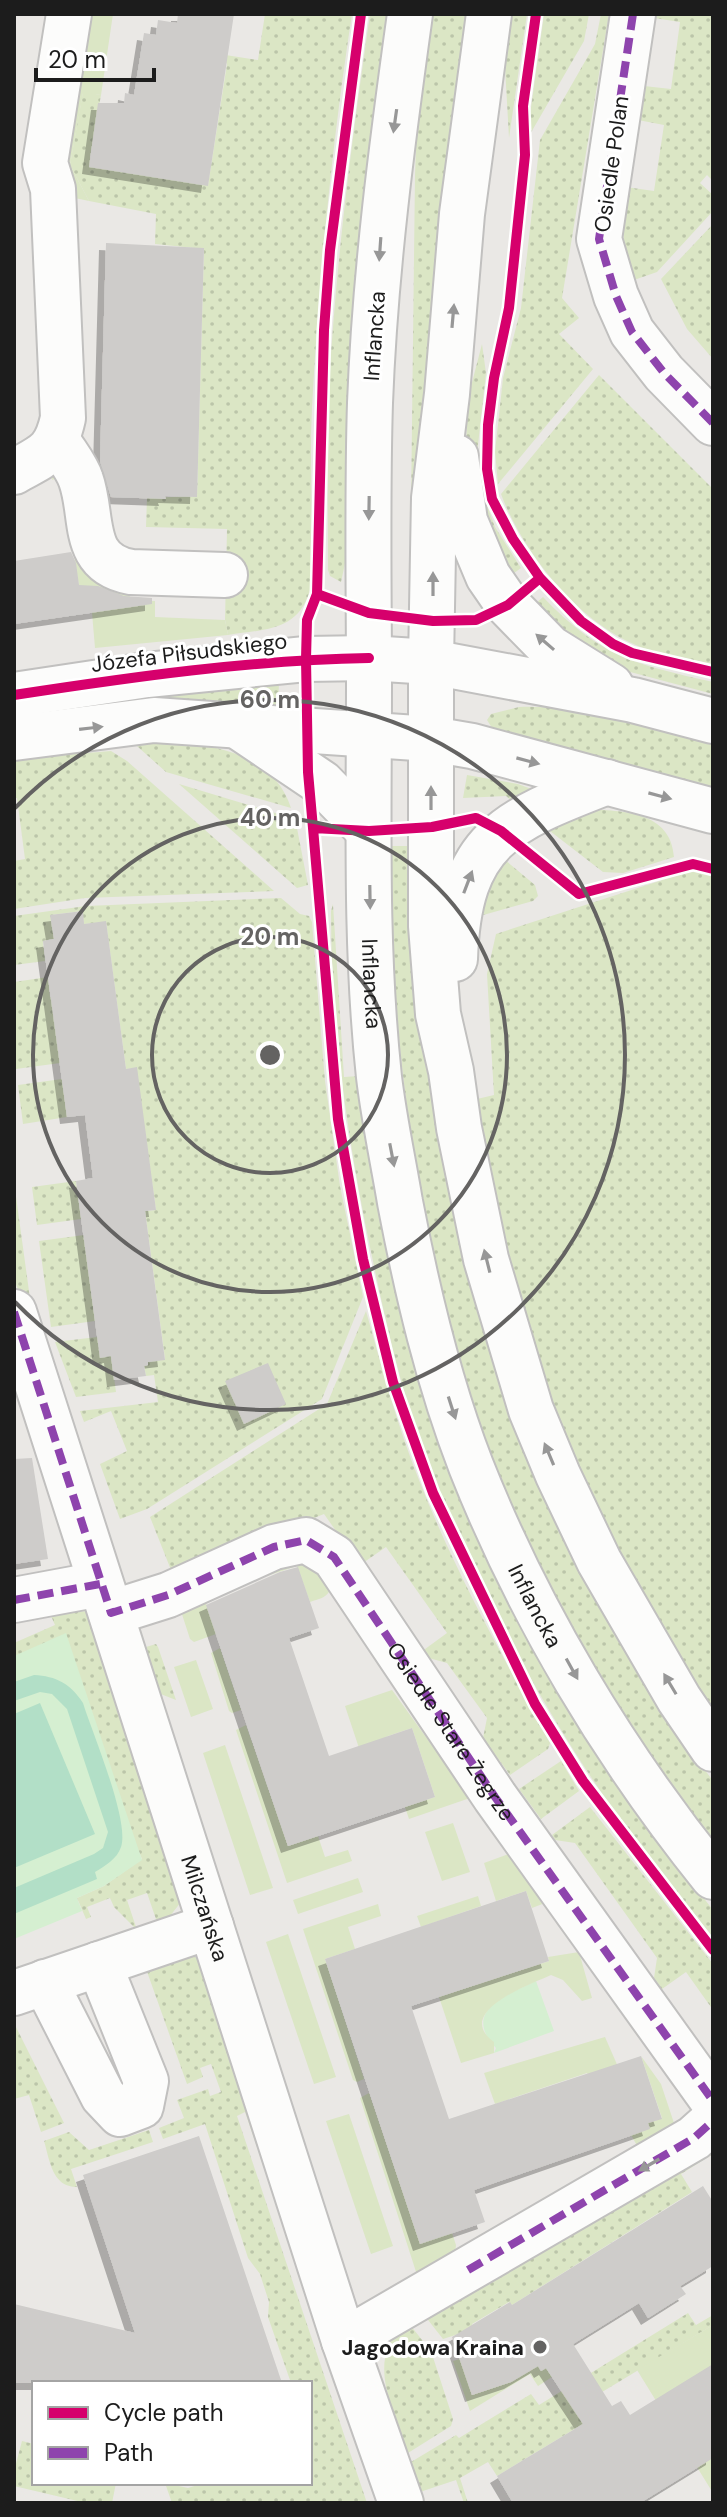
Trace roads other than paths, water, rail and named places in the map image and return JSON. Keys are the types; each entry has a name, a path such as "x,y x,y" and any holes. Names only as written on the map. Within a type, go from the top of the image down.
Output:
{"street":[{"path":"14,472 46,454 58,441 63,418 53,189 29,160 69,14"},
{"name":"Inflancka","path":"410,14 388,171 370,404 369,831 372,983 380,1078 410,1255 437,1362 470,1462 530,1594 585,1694 638,1776 713,1877"},
{"path":"489,14 462,214 447,394 434,498 431,926 438,1014 486,1259 531,1410 599,1561 679,1699 713,1749"},
{"name":"Osiedle Polan","path":"633,14 599,239 616,296 632,332 664,373 713,423"},
{"path":"447,394 465,521 488,576 508,605 550,648 633,700"},
{"path":"58,441 81,479 89,528 97,551 106,564 131,572 225,575"},
{"name":"Józefa Piłsudskiego","path":"14,695 147,675 306,659 369,658 431,662 568,687 713,721"},
{"name":"Józefa Piłsudskiego","path":"14,738 154,720 369,735 431,726 520,688 568,687"},
{"path":"237,725 322,783 369,831"},
{"name":"Józefa Piłsudskiego","path":"431,726 472,746 713,811"},
{"path":"451,1071 455,944 460,903 477,860 501,831 543,806 607,782"},
{"name":"Milczańska","path":"14,1312 344,2341 401,2503"},
{"name":"Osiedle Stare Żegrze","path":"14,1600 168,1595 274,1547 306,1540 334,1557 495,1797 713,2101"},
{"path":"99,1964 146,2081 141,2106 120,2114 103,2096 30,1988 99,1964 211,1926"},
{"path":"344,2341 694,2138 713,2121"}],"place":[{"name":"Jagodowa Kraina","path":"540,2347"}]}
